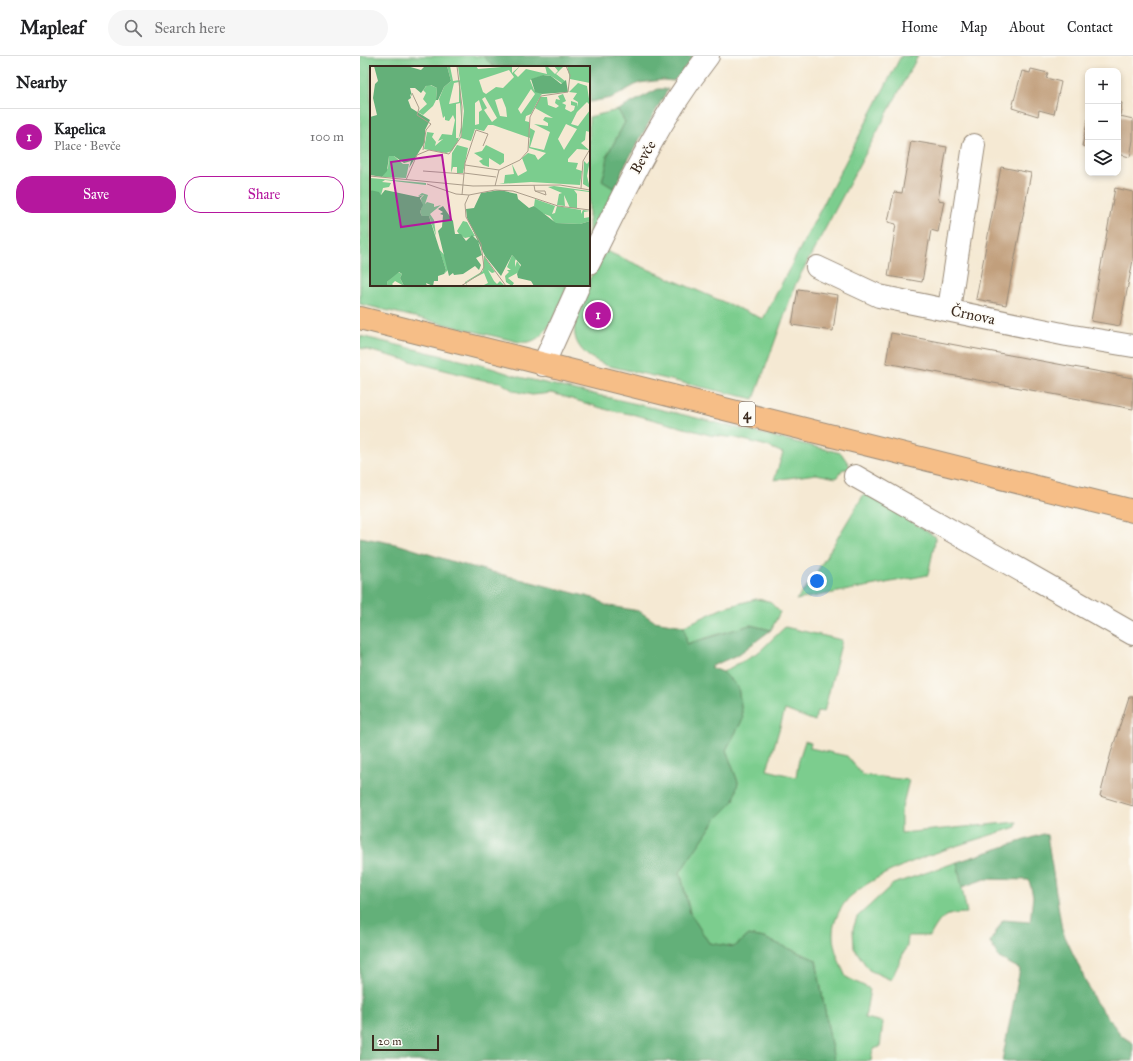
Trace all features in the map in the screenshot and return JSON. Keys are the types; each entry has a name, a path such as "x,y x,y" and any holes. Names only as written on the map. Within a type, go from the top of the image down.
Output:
{"main road":[{"name":"4","path":"360,318 542,365 787,424 1133,511"}],"street":[{"name":"Bevče","path":"590,261 631,179 679,94 708,56"},
{"path":"949,310 974,146"},
{"name":"Črnova","path":"817,267 879,296 1067,335 1133,346"},
{"path":"542,365 579,286"},
{"path":"854,476 1133,634"}],"green space":[{"path":"360,56 483,56 493,66 370,66 370,286 568,286 554,317 538,338 529,342 519,342 360,304"},
{"path":"483,56 694,56 674,81 663,80 639,83 611,98 590,102 590,66 493,66"},
{"path":"901,56 918,56 796,283 754,399 605,365 591,358 584,352 578,344 574,328 578,310 589,286 590,286 590,278 606,251 763,319"},
{"path":"658,89 668,89 623,169 615,189 602,181 607,164 607,156 625,122 618,110"},
{"path":"618,110 625,122 607,156 607,164 602,181 615,189 590,236 590,117"},
{"path":"360,336 485,366 519,377 841,453 853,470 843,469 836,478 816,474 774,480 783,453 767,446 736,438 710,435 636,415 608,410 552,393 532,395 514,391 500,382 483,380 360,348"},
{"path":"864,494 877,500 936,537 928,575 796,600 812,580"},
{"path":"360,537 400,545 457,563 597,599 605,605 639,611 654,621 684,626 687,644 750,625 771,630 739,654 710,667 723,672 738,687 743,719 726,750 738,782 734,801 717,818 680,872 690,913 709,943 734,947 749,935 764,938 816,960 834,1061 360,1061"},
{"path":"756,599 769,601 780,612 771,630 750,625 686,644 684,626 723,608"},
{"path":"785,627 842,640 824,712 817,711 815,721 785,710 767,770 796,777 799,759 805,741 811,743 810,748 847,756 863,775 909,780 901,812 901,833 1017,822 1016,827 952,847 907,864 867,884 845,902 835,921 833,932 834,945 838,958 846,977 870,989 865,1018 883,1022 880,1047 873,1049 871,1061 834,1061 816,960 764,938 749,935 734,947 709,943 690,913 680,871 717,818 733,801 738,782 726,750 743,719 738,687 723,672 760,651"},
{"path":"1043,834 1047,835 1062,930 1095,1001 1122,1036 1133,1043 1133,1061 1002,1061 1020,969 999,958 990,942 1003,920 1030,922 1033,896 1029,880 985,879 962,887 957,862"},
{"path":"957,862 967,913 953,914 944,917 930,936 908,936 907,946 891,980 869,970 854,948 853,929 857,917 893,884"}],"building":[{"path":"1031,69 1048,73 1046,78 1061,82 1054,114 1039,110 1038,116 1012,108 1022,71 1030,73"},
{"path":"1121,116 1133,119 1133,140 1130,157 1121,155"},
{"path":"1085,132 1085,146 1082,146"},
{"path":"911,141 947,147 938,200 944,201 938,232 931,230 922,282 888,276 896,224 888,222 894,192 902,193"},
{"path":"1001,167 1031,173 1006,305 976,299"},
{"path":"1115,188 1133,192 1133,260 1120,326 1091,321"},
{"path":"798,289 838,295 833,331 792,325"},
{"path":"591,301 611,308 604,326 584,319"},
{"path":"891,333 1133,378 1133,409 886,363"},
{"path":"1129,697 1133,697 1133,806 1100,796 1111,753"}],"place":[{"name":"Kapelica","path":"598,315"}]}
